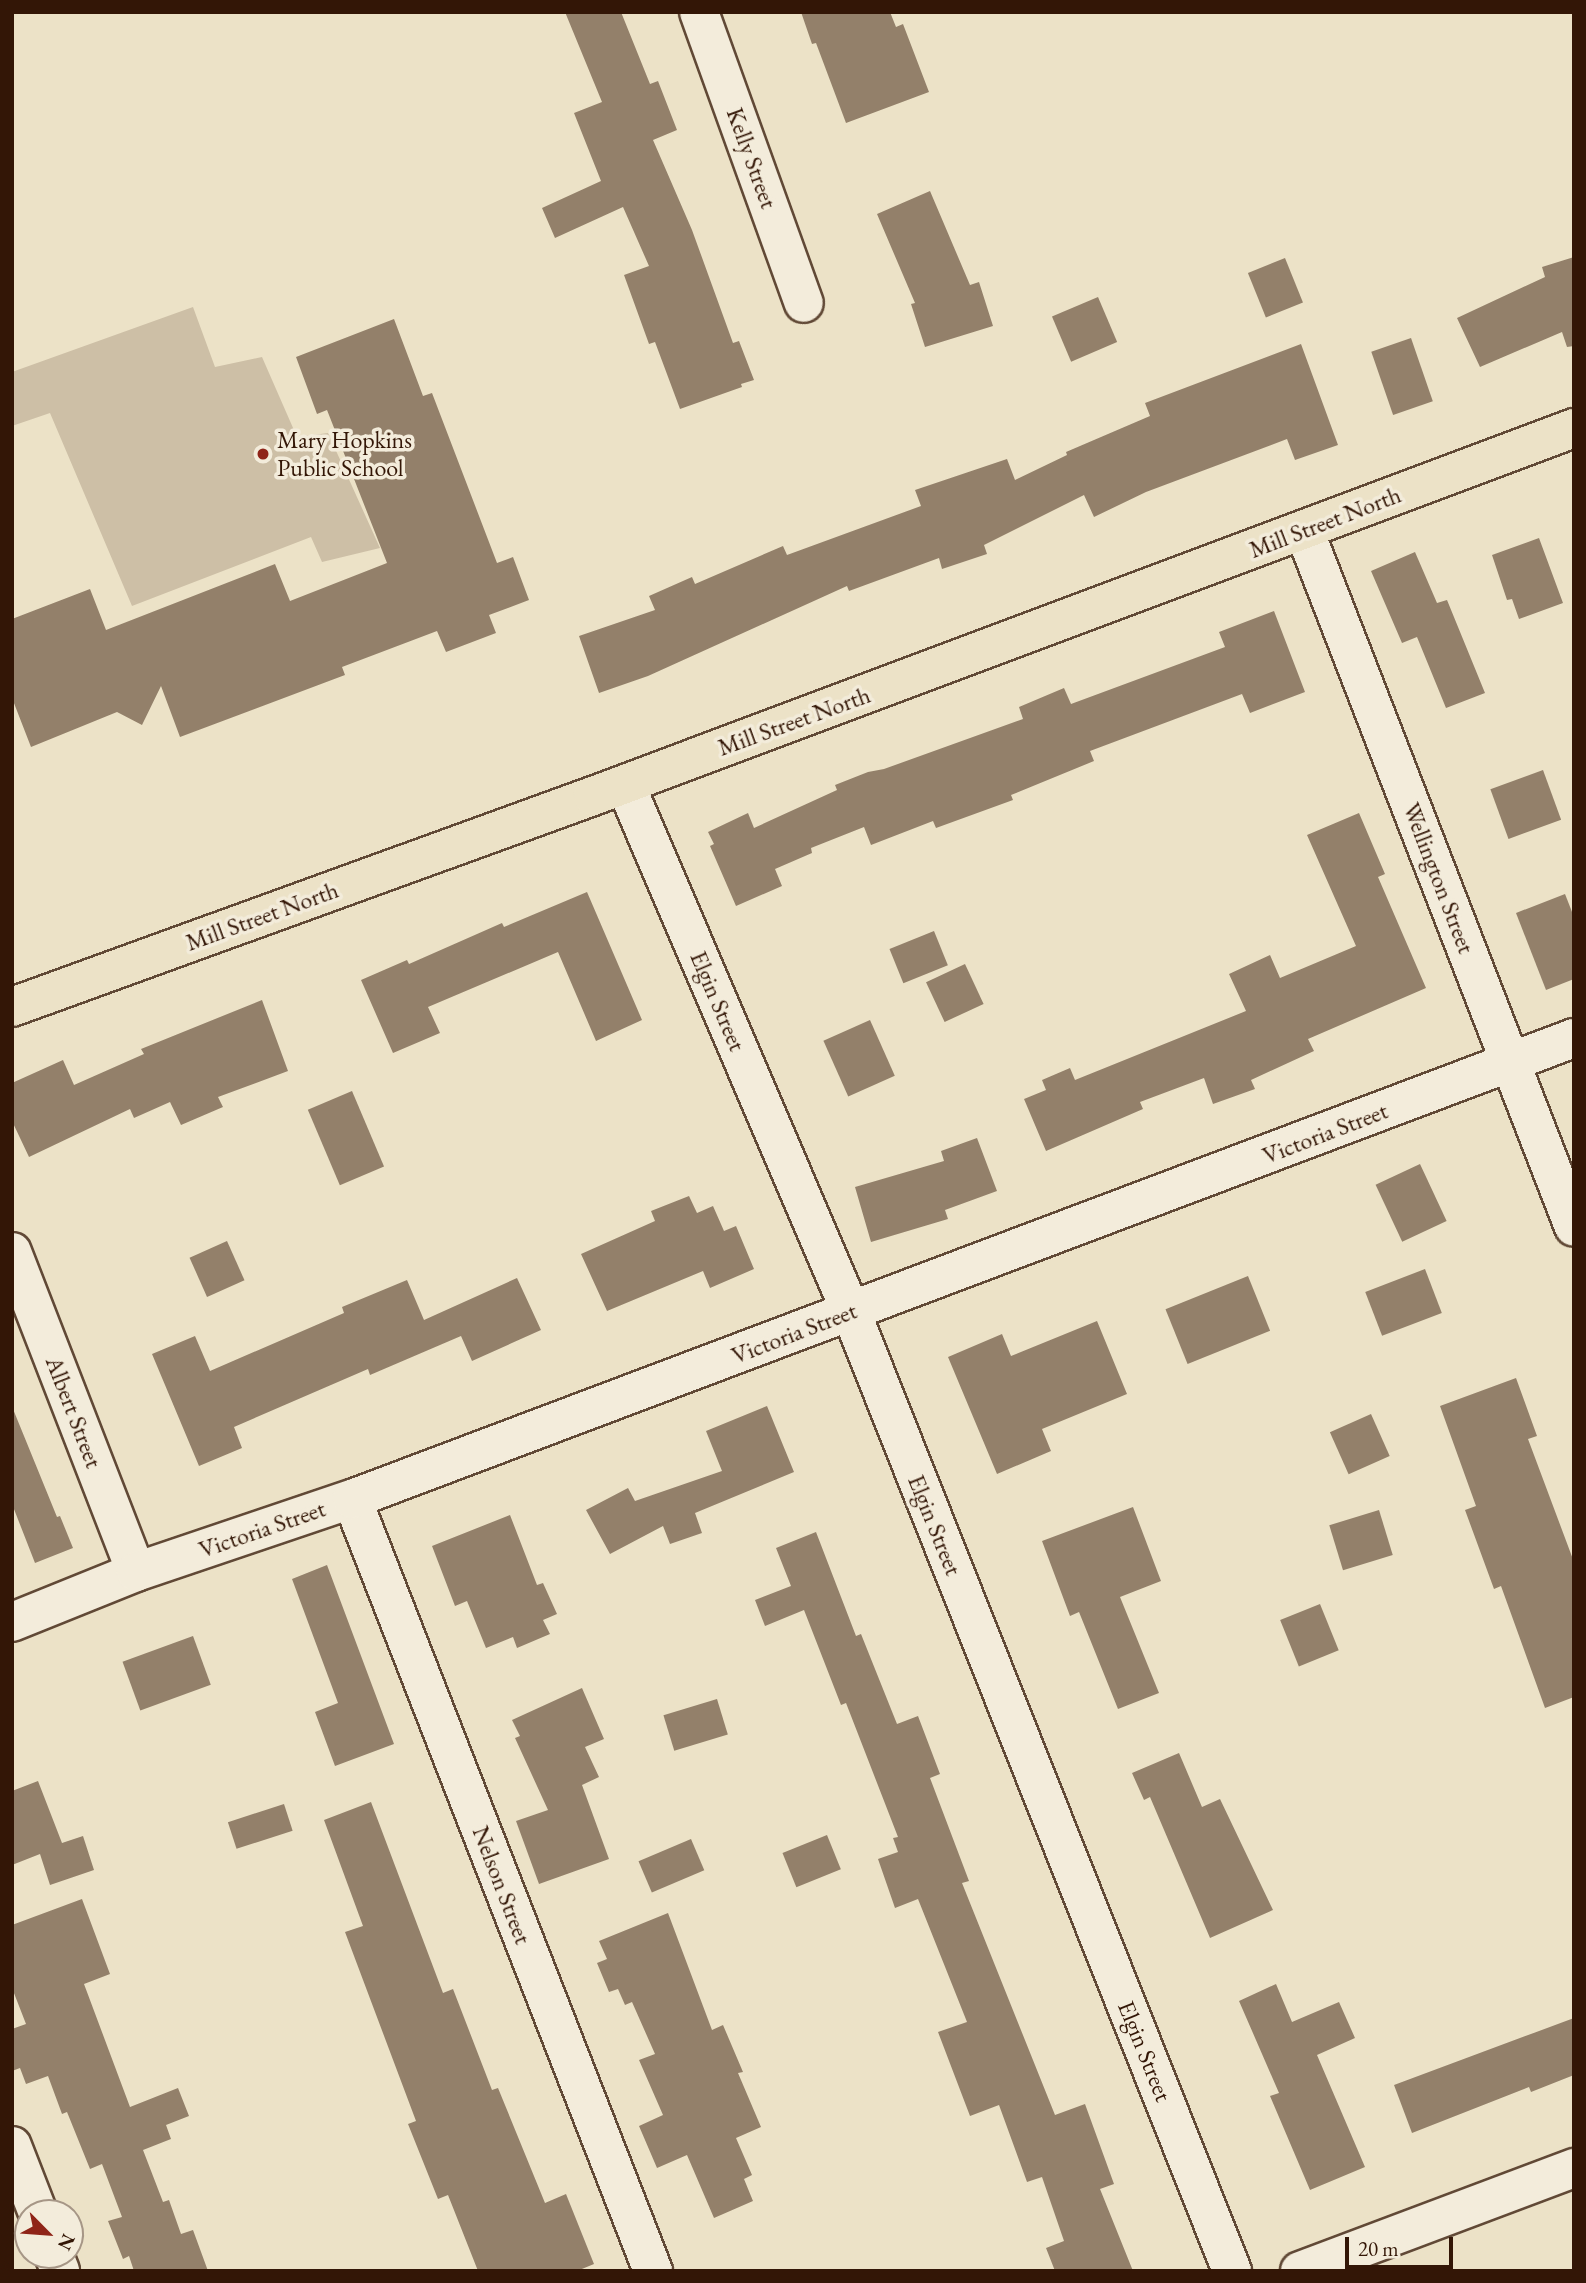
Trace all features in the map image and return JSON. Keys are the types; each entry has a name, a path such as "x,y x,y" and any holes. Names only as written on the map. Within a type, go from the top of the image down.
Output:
{"main road":[{"name":"Mill Street North","path":"12,1007 625,784 1574,428"}],"street":[{"name":"Kelly Street","path":"699,12 804,303"},
{"name":"Wellington Street","path":"1304,530 1574,1227"},
{"name":"Elgin Street","path":"625,784 851,1312 1232,2271"},
{"name":"Victoria Street","path":"12,1622 136,1572 352,1499 1574,1038"},
{"name":"Albert Street","path":"12,1252 136,1572"},
{"name":"Nelson Street","path":"352,1499 653,2271"},
{"path":"12,2146 33,2199"},
{"path":"1300,2271 1574,2168"}],"shaded area":[{"path":"193,307 215,367 262,357 297,437 328,433 380,548 322,562 311,537 132,606 50,413 12,426 12,372"}],"building":[{"path":"565,12 621,12 650,84 658,81 677,130 653,140 692,230 733,343 739,341 754,380 741,384 742,387 680,409 655,342 649,344 624,275 649,266 623,207 555,238 542,208 601,181 574,113 602,102"},
{"path":"801,12 890,12 896,27 903,24 929,92 846,123 816,43 812,44"},
{"path":"930,191 970,285 979,282 993,326 925,347 911,304 915,303 877,214"},
{"path":"1574,257 1574,346 1567,347 1562,332 1480,367 1457,318 1545,277 1542,267"},
{"path":"1285,258 1303,303 1266,317 1248,273"},
{"path":"1098,297 1117,342 1071,362 1052,317"},
{"path":"394,319 423,396 432,393 497,563 513,557 529,600 489,615 496,633 446,652 437,631 342,667 345,675 180,737 161,686 142,725 117,712 31,747 12,698 12,619 90,589 106,630 275,564 290,601 387,563 327,410 317,414 296,357"},
{"path":"1411,338 1433,401 1393,415 1371,352"},
{"path":"1301,344 1338,445 1295,460 1287,439 1146,492 1094,517 1084,495 984,545 987,554 942,569 939,558 849,591 847,586 648,676 599,693 579,636 655,610 649,596 692,577 695,584 783,546 787,555 921,506 915,490 1007,459 1015,480 1067,455 1066,452 1150,416 1145,403"},
{"path":"1539,538 1563,603 1519,619 1512,599 1507,600 1492,555"},
{"path":"1415,552 1437,603 1447,600 1485,693 1446,708 1417,637 1402,643 1371,571"},
{"path":"1274,611 1305,692 1250,713 1242,694 1090,751 1094,761 1011,795 1013,800 936,828 933,821 871,845 864,827 811,848 812,853 775,869 782,886 736,906 710,846 714,844 708,832 748,813 754,828 837,790 835,785 1023,719 1019,707 1064,688 1071,704 1225,647 1219,632"},
{"path":"1543,770 1561,820 1509,839 1490,789"},
{"path":"1359,813 1385,874 1378,877 1426,988 1308,1039 1314,1051 1251,1080 1255,1089 1213,1104 1204,1078 1140,1102 1143,1109 1046,1151 1024,1099 1046,1090 1042,1080 1070,1068 1075,1080 1246,1011 1229,974 1270,955 1280,978 1356,946 1307,835"},
{"path":"587,892 642,1020 596,1041 558,952 428,1007 440,1033 393,1053 361,980 407,960 409,964 502,923 504,927"},
{"path":"1565,894 1574,917 1574,979 1546,990 1516,913"},
{"path":"934,931 948,965 903,983 889,949"},
{"path":"965,964 984,1004 945,1022 926,982"},
{"path":"262,1000 288,1071 218,1097 223,1107 181,1125 170,1102 134,1118 130,1109 29,1157 12,1121 12,1083 63,1060 74,1085 144,1054 141,1049"},
{"path":"870,1020 895,1076 848,1096 823,1041"},
{"path":"352,1091 384,1166 340,1185 308,1110"},
{"path":"977,1138 997,1191 945,1210 948,1219 871,1242 855,1187 944,1161 941,1151"},
{"path":"1420,1164 1447,1221 1402,1242 1376,1185"},
{"path":"689,1196 697,1213 713,1206 724,1231 736,1226 754,1269 710,1288 703,1271 607,1311 581,1254 655,1221 651,1211"},
{"path":"227,1241 244,1280 207,1297 190,1258"},
{"path":"1425,1269 1442,1313 1382,1336 1365,1292"},
{"path":"1248,1276 1270,1331 1188,1364 1165,1309"},
{"path":"517,1278 541,1330 472,1361 461,1336 370,1375 368,1369 234,1427 242,1448 199,1466 152,1354 195,1336 210,1371 344,1313 342,1307 407,1280 424,1320"},
{"path":"1097,1321 1127,1394 1042,1429 1051,1451 997,1474 948,1357 1002,1334 1011,1356"},
{"path":"1516,1378 1537,1436 1528,1439 1574,1562 1574,1697 1545,1708 1501,1586 1494,1589 1465,1510 1476,1506 1440,1406"},
{"path":"767,1406 794,1472 695,1513 702,1533 670,1544 663,1526 610,1554 586,1510 628,1488 635,1501 722,1471 706,1431"},
{"path":"13,1409 57,1517 60,1516 73,1548 35,1563 12,1504"},
{"path":"1371,1414 1390,1456 1349,1474 1330,1432"},
{"path":"1133,1507 1161,1581 1120,1597 1159,1693 1118,1709 1079,1612 1070,1616 1042,1541"},
{"path":"1379,1510 1393,1555 1343,1570 1329,1525"},
{"path":"510,1515 537,1585 543,1583 557,1614 543,1620 550,1634 517,1648 513,1637 486,1648 467,1601 455,1606 432,1546"},
{"path":"816,1532 856,1636 861,1634 897,1724 918,1716 940,1774 930,1778 969,1881 962,1883 1055,2115 1085,2104 1114,2184 1100,2189 1133,2271 1055,2271 1046,2248 1064,2241 1042,2177 1027,2182 999,2105 970,2116 938,2032 967,2022 918,1899 895,1908 878,1859 898,1852 893,1838 898,1837 846,1703 841,1705 804,1610 765,1626 755,1600 791,1586 776,1548"},
{"path":"327,1565 394,1744 335,1766 315,1712 338,1703 292,1579"},
{"path":"1320,1604 1339,1650 1299,1666 1280,1620"},
{"path":"193,1636 211,1685 140,1711 123,1662"},
{"path":"582,1688 604,1739 585,1747 599,1777 582,1785 609,1859 539,1884 516,1821 548,1810 515,1738 520,1736 512,1720"},
{"path":"717,1699 728,1734 674,1751 663,1715"},
{"path":"1179,1753 1202,1807 1220,1799 1273,1910 1210,1938 1150,1797 1144,1800 1132,1773"},
{"path":"38,1781 62,1843 83,1836 94,1870 50,1885 40,1854 12,1865 12,1791"},
{"path":"371,1802 443,1993 453,1989 492,2090 498,2088 545,2203 566,2194 594,2264 577,2271 478,2271 448,2195 438,2199 408,2124 416,2121 345,1932 363,1926 324,1820"},
{"path":"284,1804 293,1831 237,1849 228,1822"},
{"path":"827,1835 841,1869 796,1887 782,1853"},
{"path":"691,1839 704,1870 652,1893 639,1861"},
{"path":"82,1899 110,1974 84,1984 130,2107 178,2088 189,2116 166,2125 171,2139 143,2150 163,2202 169,2200 181,2234 193,2230 208,2271 134,2271 129,2256 123,2259 108,2221 122,2217 102,2164 90,2169 67,2112 62,2114 48,2076 26,2084 20,2068 12,2071 12,2029 26,2024 12,1988 12,1925"},
{"path":"668,1913 712,2030 723,2025 743,2072 738,2073 761,2127 736,2138 752,2175 744,2179 753,2201 714,2218 687,2155 657,2168 639,2126 663,2115 639,2060 655,2054 632,2002 625,2005 618,1989 609,1992 597,1963 607,1959 599,1941"},
{"path":"1276,1984 1292,2022 1339,2002 1355,2038 1317,2055 1365,2167 1310,2190 1270,2096 1279,2093 1239,2001"},
{"path":"1574,2018 1574,2075 1531,2092 1529,2087 1412,2133 1394,2085"}],"place":[{"name":"Mary Hopkins Public School","path":"263,454"}]}
